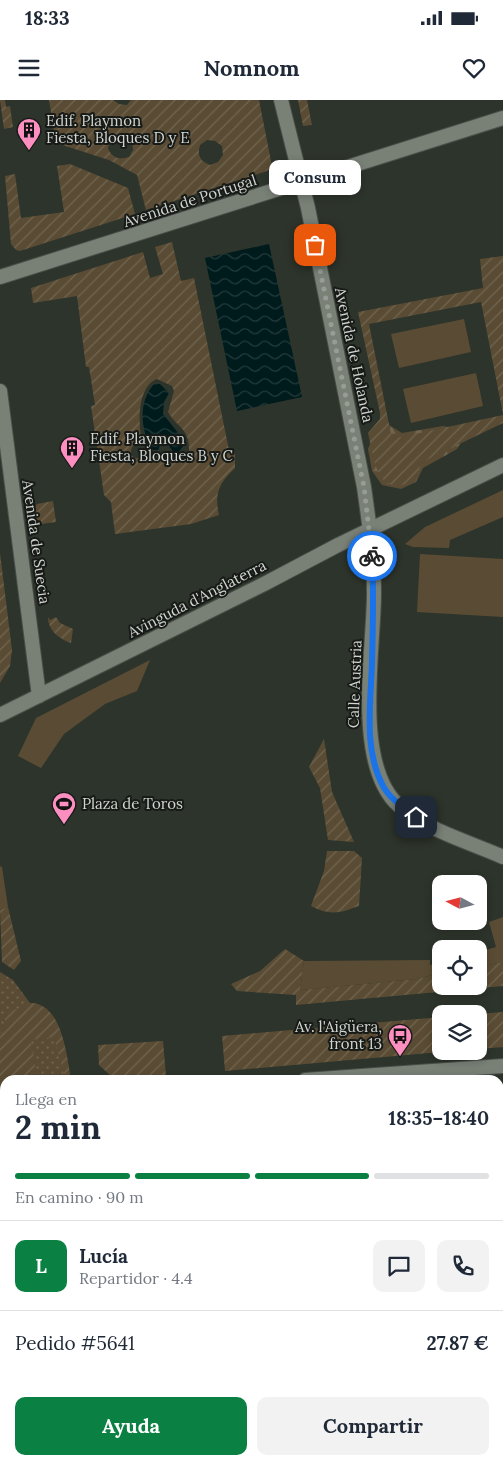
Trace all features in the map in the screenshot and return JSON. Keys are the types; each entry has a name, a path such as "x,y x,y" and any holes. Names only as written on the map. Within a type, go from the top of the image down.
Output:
{"street":[{"name":"Avenida de Holanda","path":"281,100 301,182 362,477 370,530"},
{"name":"Avenida de Portugal","path":"0,277 503,118"},
{"name":"Avenida de Suecia","path":"0,392 36,659 39,696"},
{"name":"Avinguda d'Anglaterra","path":"0,715 503,465"},
{"name":"Calle Austria","path":"370,530 374,591 370,732 374,762 383,786 398,804 416,817 503,857"},
{"path":"376,1075 503,1066"}],"green space":[{"path":"0,100 5,100 6,107 10,106 13,127 4,129"},
{"path":"49,100 113,100 119,104 127,105 131,100 259,100 272,166 267,171 146,210 137,175 109,160 56,143","holes":["117,135 126,135 132,141 133,150 129,157 116,157 108,149 110,140","207,140 215,141 222,146 223,155 218,162 210,165 204,162 199,155 200,145"]},
{"path":"298,100 307,100 312,125 303,126"},
{"path":"70,164 128,188 135,214 20,251 16,250 11,244 5,176 15,174 21,218 64,212 57,166"},
{"path":"172,242 181,281 194,278 230,455 235,454 235,468 219,489 217,501 219,515 191,524 115,534 111,502 104,495 91,406 95,405 89,367 86,367 77,296 33,303 31,288 143,252 150,278 163,274 155,247","holes":["157,379 172,386 174,391 168,412 183,429 188,438 189,452 177,459 162,453 157,455 148,454 143,458 135,458 131,455 131,450 135,444 142,442 140,407 146,389 150,383"]},
{"path":"503,256 503,414 481,302 369,324 392,439 503,415 503,423 420,463 419,473 413,481 401,485 391,485 384,480 375,464 368,433 380,419 380,413 358,312 483,288 480,259"},
{"path":"464,319 471,352 399,368 391,334"},
{"path":"476,373 483,406 411,423 403,389"},
{"path":"384,422 402,433 443,426 457,429 463,439 457,449 423,468 416,482 401,489 382,485 372,471 368,449 375,431"},
{"path":"503,490 503,517 450,540 449,548 413,547 405,544 425,527"},
{"path":"53,501 56,522 34,525 33,511 37,504"},
{"path":"0,553 12,650 10,666 0,683"},
{"path":"420,554 503,559 503,617 417,612"},
{"path":"48,617 50,620 56,617 60,623 73,629 71,643 62,639 52,630"},
{"path":"150,660 137,691 105,704 64,734 41,768 18,756 36,718"},
{"path":"324,739 332,792 354,842 328,840 320,788 309,767"},
{"path":"327,851 354,851 362,858 359,906 330,912 311,906 324,871"},
{"path":"0,866 2,867 8,907 0,910"},
{"path":"8,907 21,961 14,970 2,962 0,910"},
{"path":"503,917 503,962 487,965 487,950 496,947 489,922"},
{"path":"285,949 304,961 300,990 417,979 432,975 432,993 296,1005 296,995 237,991 231,984 260,971"},
{"path":"430,960 432,975 417,979 300,990 304,961"},
{"path":"503,962 503,986 487,987 487,965"},
{"path":"0,972 13,980 30,1003 40,1005 56,1021 61,1032 70,1075 0,1075"},
{"path":"30,1003 40,1005 49,1011 55,1019 64,1041 70,1074 64,1074 54,1037 31,1040 36,1075 0,1075 0,1037 5,1022 5,1014"},
{"path":"503,1012 503,1047 487,1048 487,1013"},
{"path":"432,1018 432,1053 225,1071 222,1036"},
{"path":"163,1041 166,1075 110,1075 99,1065 98,1045"}],"water":[{"path":"269,244 302,397 237,411 205,258"},
{"path":"154,384 160,384 169,393 164,402 163,414 183,439 184,445 178,453 174,453 165,440 162,441 158,450 153,450 145,434 143,408 145,399"}],"way so far":[{"path":"315,245 364,487 372,556"}],"place":[{"name":"Edif. Playmon Fiesta, Bloques D y E","path":"29,151"},
{"name":"Consum","path":"315,245"},
{"name":"Edif. Playmon Fiesta, Bloques B y C","path":"72,469"},
{"name":"Plaza de Toros","path":"64,825"},
{"name":"Av. l'Aigüera, front 13","path":"400,1057"}],"route":[{"path":"372,556 374,591 370,732 374,762 383,786 398,804 416,817"}]}
